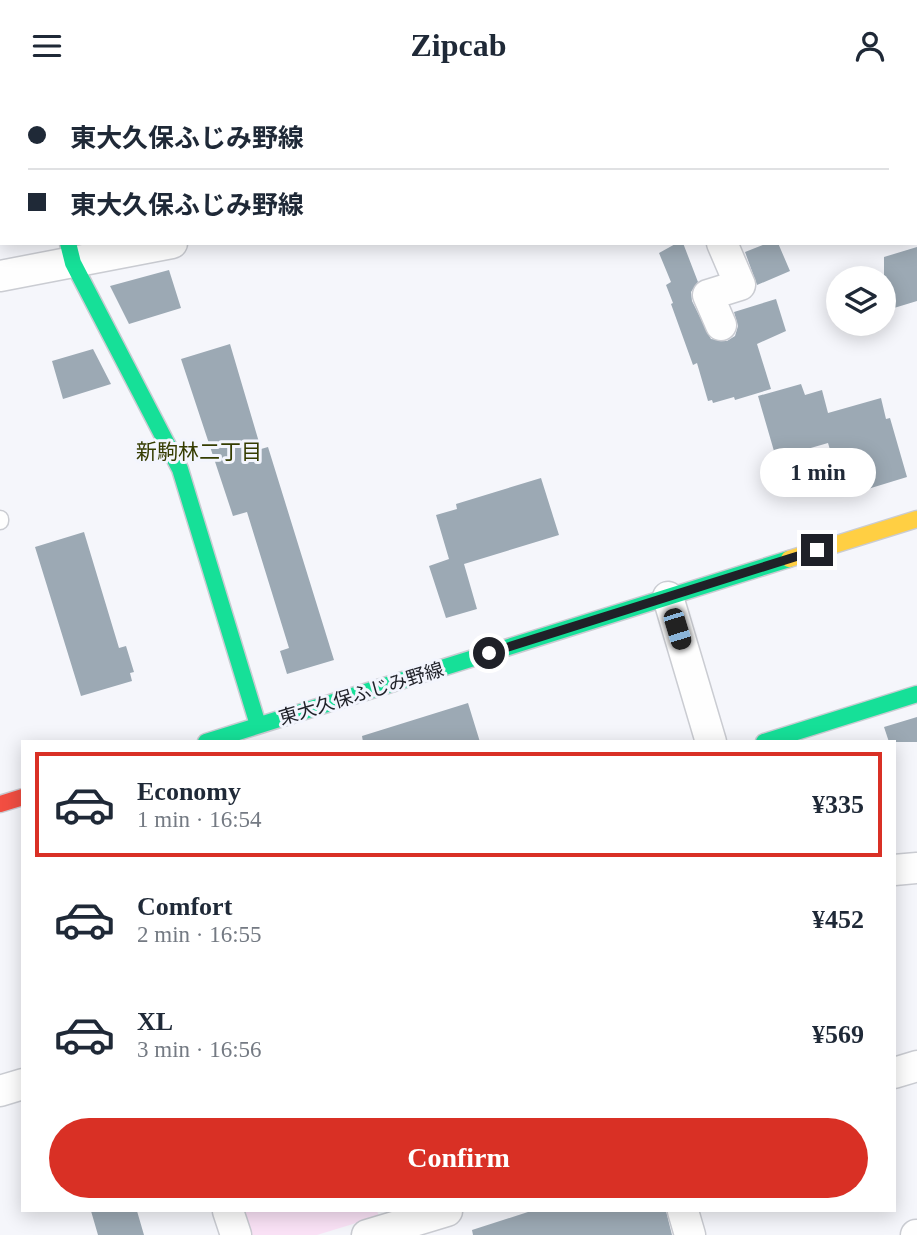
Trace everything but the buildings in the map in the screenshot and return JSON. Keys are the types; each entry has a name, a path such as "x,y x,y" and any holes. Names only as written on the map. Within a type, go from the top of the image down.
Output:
{"main road":[{"path":"71,253 180,469 258,725"},
{"name":"東大久保ふじみ野線","path":"212,740 917,519"},
{"path":"770,740 917,694"},
{"path":"0,804 21,798"}],"street":[{"path":"0,276 71,253 152,245"},
{"path":"721,325 708,295 740,285 723,245"},
{"path":"668,597 710,740"},
{"path":"896,870 917,868"},
{"path":"896,1072 917,1066"},
{"path":"0,1091 21,1085"},
{"path":"228,1212 236,1235"},
{"path":"367,1235 444,1212"},
{"path":"683,1212 690,1235"}],"shaded area":[{"path":"242,1212 377,1212 379,1216 317,1235 250,1235"}],"traffic: fast":[{"path":"68,245 73,263 180,469 258,725"},
{"path":"212,740 789,559"},
{"path":"770,740 917,694"}],"traffic: slow":[{"path":"789,559 917,519"}],"traffic: jam":[{"path":"0,804 21,798"}],"district":[{"name":"新駒林二丁目","path":"199,452"}],"route":[{"path":"489,653 817,550"}]}
